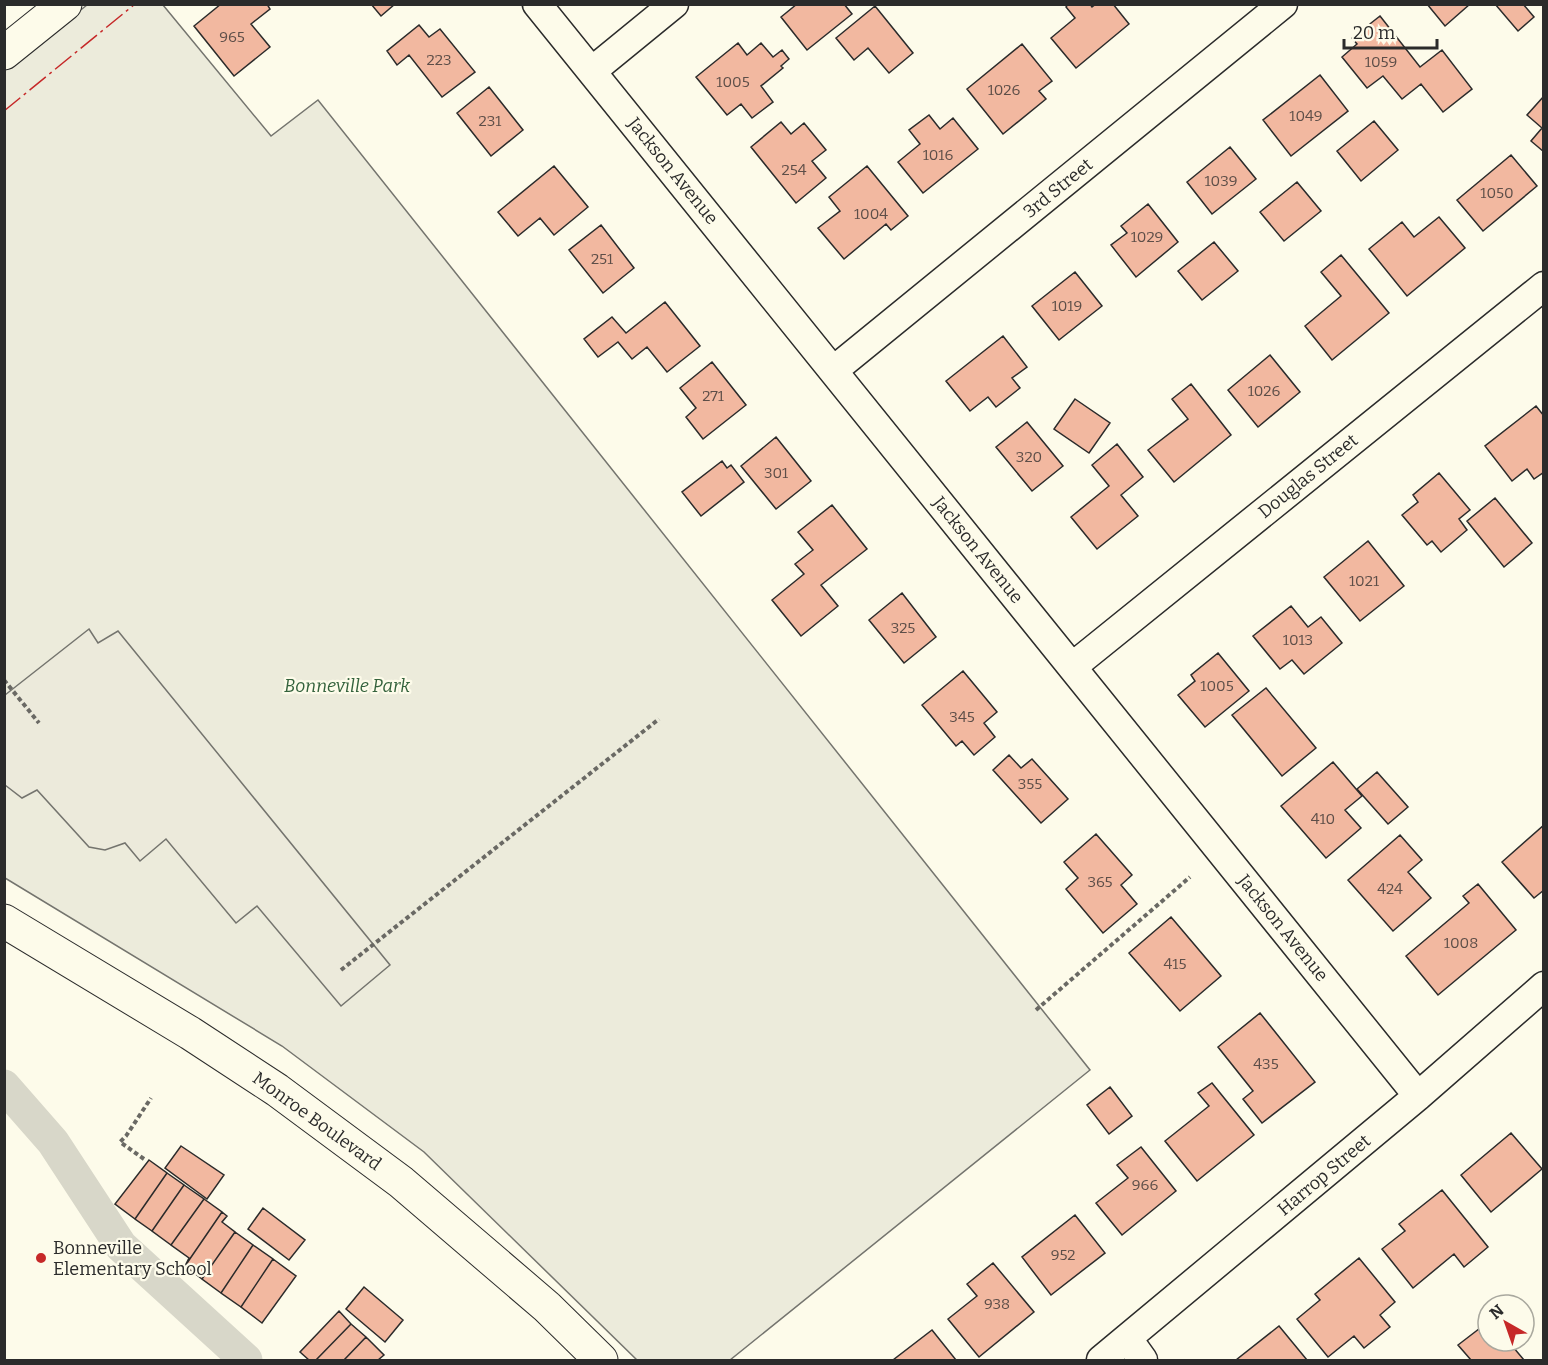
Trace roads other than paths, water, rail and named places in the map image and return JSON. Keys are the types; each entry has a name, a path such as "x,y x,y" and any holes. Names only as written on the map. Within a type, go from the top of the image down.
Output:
{"main road":[{"path":"4,53 65,4"},
{"name":"Monroe Boulevard","path":"4,921 190,1033 277,1090 410,1190 547,1307 601,1360"}],"street":[{"name":"Jackson Avenue","path":"537,4 1418,1096"},
{"path":"592,71 675,4"},
{"name":"3rd Street","path":"834,370 1282,4"},
{"name":"Douglas Street","path":"1072,667 1544,286"},
{"name":"Harrop Street","path":"1101,1360 1136,1350 1544,986"}],"waterway":[{"path":"4,1086 53,1142 121,1246 246,1360"}],"place":[{"name":"Bonneville Elementary School","path":"41,1258"}],"park label":[{"name":"Bonneville Park","path":"347,686"}]}
